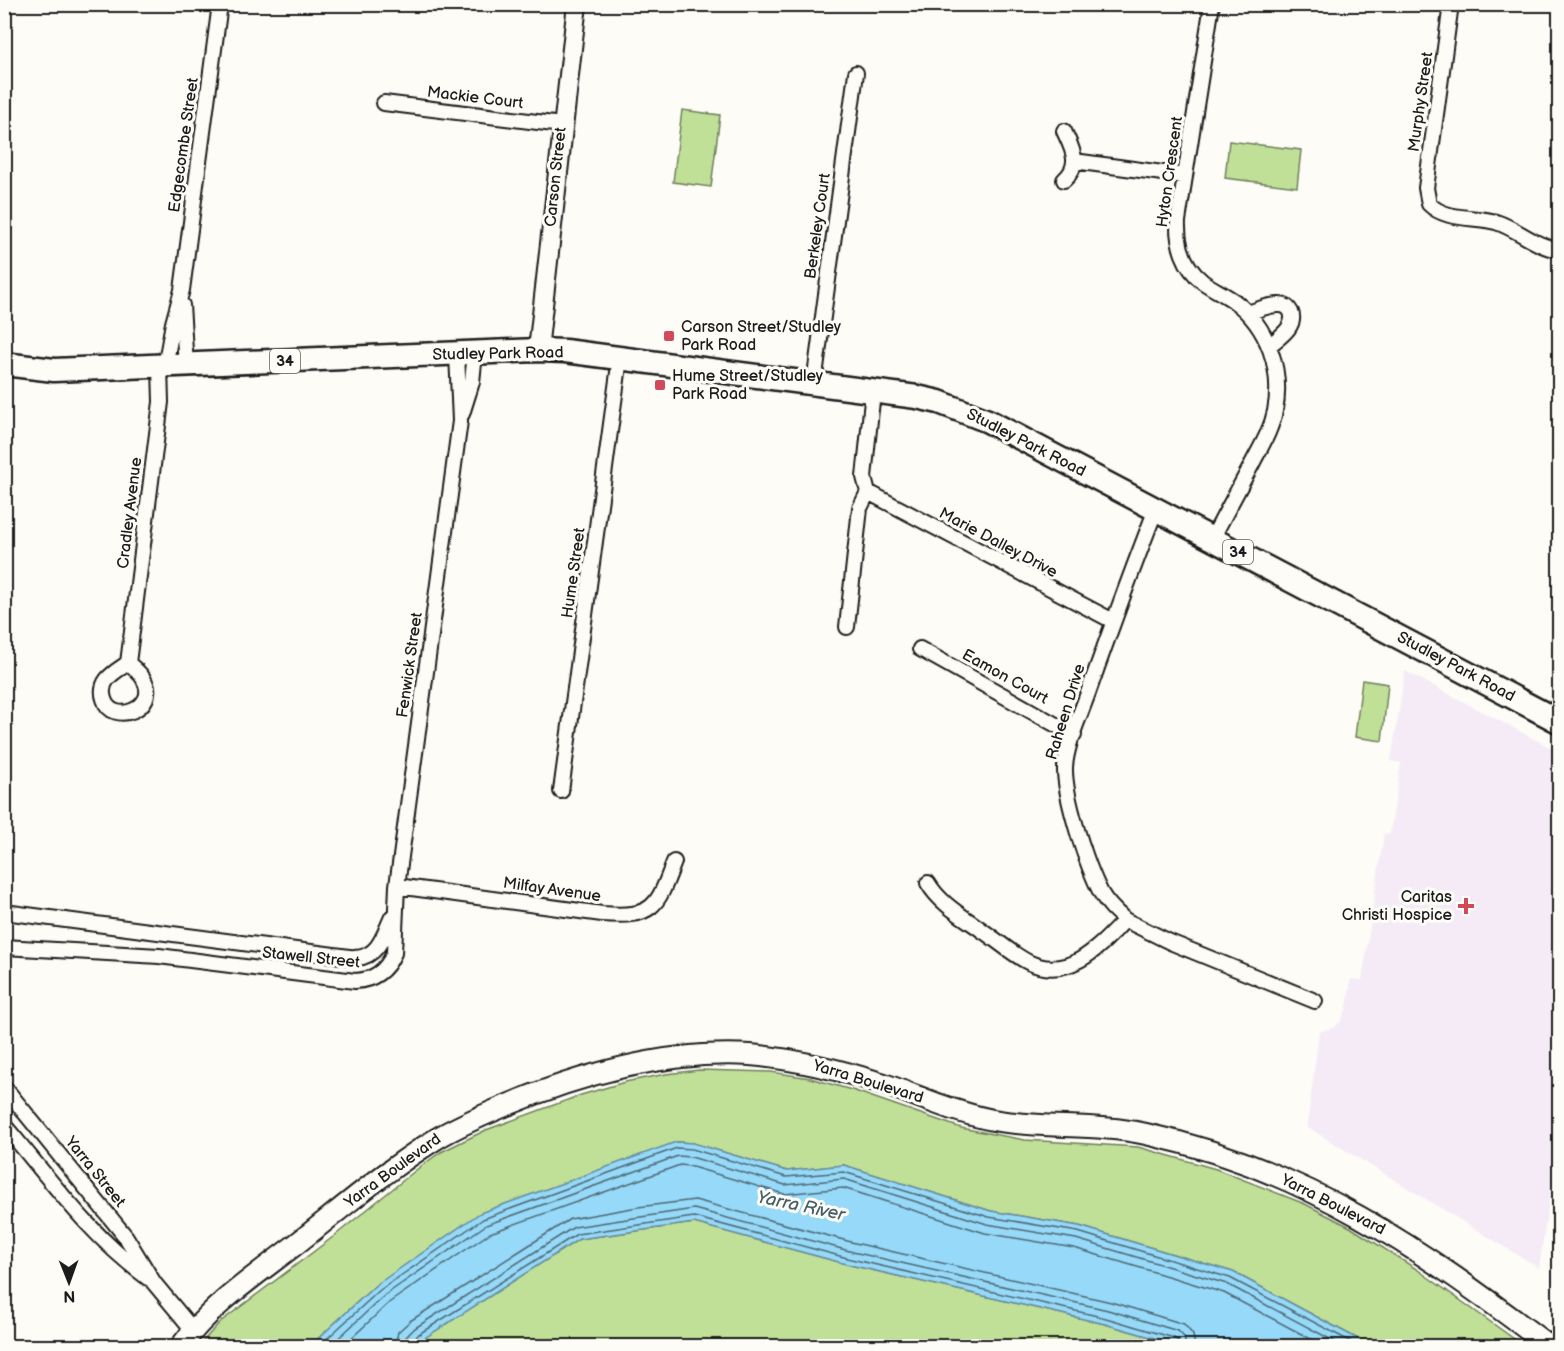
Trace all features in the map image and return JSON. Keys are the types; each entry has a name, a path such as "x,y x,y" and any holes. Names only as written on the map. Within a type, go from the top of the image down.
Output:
{"main road":[{"name":"Studley Park Road","path":"4,364 54,370 466,353 573,352 917,397 988,421 1560,722"},
{"name":"Yarra Boulevard","path":"181,1347 193,1330 243,1285 387,1173 437,1138 461,1125 525,1098 601,1072 668,1058 724,1055 749,1055 803,1062 854,1075 974,1116 1037,1125 1125,1130 1168,1139 1244,1164 1306,1188 1370,1222 1427,1258 1549,1347"}],"street":[{"name":"Edgecombe Street","path":"170,366 220,4"},
{"name":"Carson Street","path":"538,351 577,4"},
{"name":"Hyton Crescent","path":"1212,4 1185,176 1178,233 1179,245 1192,272 1248,313 1261,329 1274,360 1276,378 1275,410 1272,423 1212,538"},
{"name":"Murphy Street","path":"1451,4 1426,188 1429,204 1441,213 1496,222 1538,244 1560,250"},
{"name":"Berkeley Court","path":"814,383 856,73"},
{"name":"Mackie Court","path":"384,104 562,125"},
{"path":"1064,131 1073,150 1074,161 1073,169 1064,180"},
{"path":"1074,161 1185,176"},
{"name":"Edgecombe Street","path":"170,366 173,323 182,290"},
{"path":"1248,313 1282,305 1288,307 1292,324 1269,346"},
{"name":"Fenwick Street","path":"394,912 460,421 472,382 466,353"},
{"name":"Hume Street","path":"561,792 620,358"},
{"name":"Cradley Avenue","path":"128,663 161,402 170,366"},
{"path":"847,627 860,508 868,492 864,477 873,391"},
{"name":"Marie Dalley Drive","path":"868,492 1113,621"},
{"name":"Raheen Drive","path":"1156,509 1113,621 1074,735 1065,768 1072,812 1092,872 1102,894 1125,920 1170,942 1315,1001"},
{"name":"Eamon Court","path":"920,649 1074,735"},
{"name":"Milfay Avenue","path":"397,886 602,914 632,915 642,913 658,901 674,862"},
{"path":"928,883 943,902 1013,952 1038,966 1054,968 1069,966 1082,960 1125,920"},
{"name":"Stawell Street","path":"4,912 357,958 372,953 380,944 394,912"},
{"name":"Stawell Street","path":"4,947 159,956 355,981 366,980 382,972 390,963 394,953 394,912"},
{"name":"Yarra Street","path":"4,1087 126,1237 154,1283 193,1330"},
{"name":"Yarra Street","path":"4,1125 91,1229 120,1257 154,1283"}],"shaded area":[{"name":"Caritas Christi Hospice","path":"1405,671 1559,752 1560,1128 1539,1268 1307,1127 1319,1032 1335,1027 1341,1021 1347,1007 1351,979 1362,980 1384,833 1390,834 1401,763 1391,761"}],"green space":[{"path":"682,110 720,115 711,187 673,182"},
{"path":"1229,141 1301,150 1297,187 1225,178"},
{"path":"1362,680 1388,684 1382,741 1355,737"},
{"path":"699,1070 771,1072 810,1078 855,1091 961,1128 1025,1140 1138,1147 1216,1169 1305,1204 1350,1227 1418,1270 1524,1346 1371,1346 1233,1272 1079,1226 991,1211 844,1165 787,1171 693,1143 676,1142 376,1285 310,1346 199,1346 219,1323 441,1152 486,1130 581,1095 625,1082"},
{"path":"694,1223 850,1265 1105,1324 1182,1346 415,1346 422,1339 579,1239"}],"water":[{"name":"Yarra River","path":"676,1142 693,1143 787,1171 844,1165 991,1211 1079,1226 1233,1272 1371,1346 1182,1346 1105,1324 850,1265 694,1223 579,1239 415,1346 310,1346 376,1285 480,1213"}],"place":[{"name":"Carson Street/Studley Park Road","path":"669,336"},
{"name":"Hume Street/Studley Park Road","path":"660,385"},
{"name":"Caritas Christi Hospice","path":"1466,906"}]}
